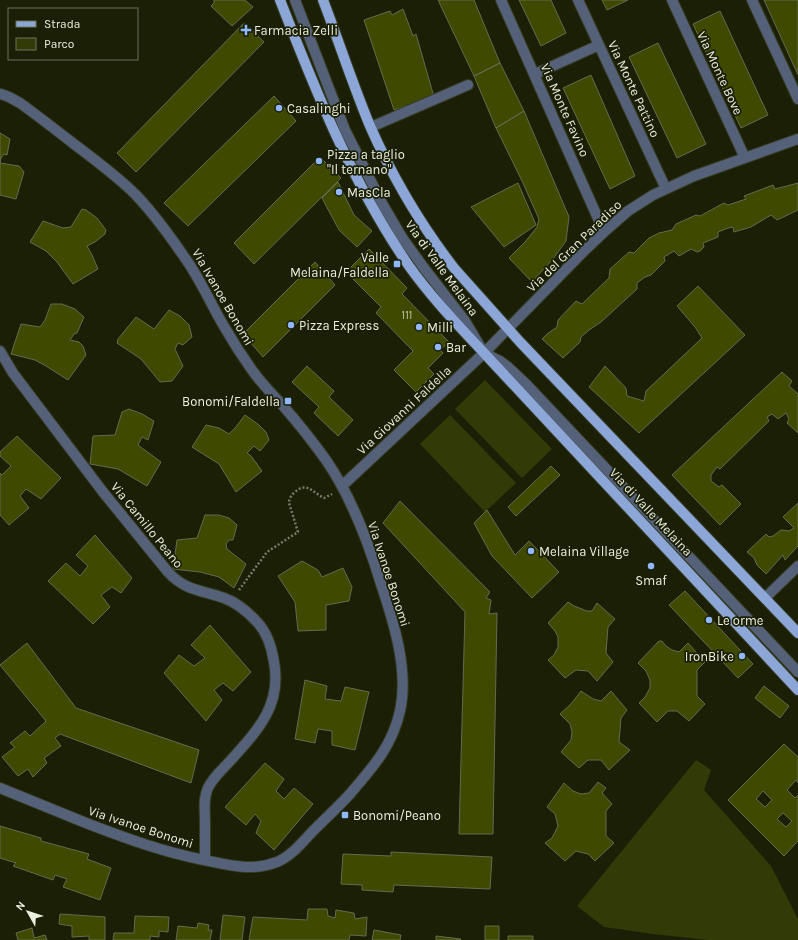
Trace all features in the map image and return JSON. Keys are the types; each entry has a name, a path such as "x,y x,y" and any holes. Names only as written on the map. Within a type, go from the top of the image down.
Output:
{"main road":[{"name":"Via di Valle Melaina","path":"280,0 333,130 379,219 419,279 484,353 798,690"},
{"name":"Via di Valle Melaina","path":"323,0 371,126 396,179 426,230 454,268 508,329 798,633"}],"street":[{"name":"Via di Valle Melaina","path":"295,0 345,130 380,199 404,239 424,268 465,321 484,353 508,366 527,385 798,672"},
{"name":"Via Monte Favino","path":"501,0 604,232"},
{"name":"Via Monte Pattino","path":"578,0 666,188"},
{"name":"Via Monte Bove","path":"672,0 745,158"},
{"path":"752,0 798,99"},
{"path":"534,74 599,45"},
{"path":"371,126 468,85"},
{"name":"Via Ivanoe Bonomi","path":"0,93 20,103 96,160 144,203 192,268 225,328 249,366 327,461 342,486 359,521 374,560 395,631 401,664 403,688 401,708 394,731 379,760 339,805 297,848 285,858 264,865 245,867 226,865 156,848 0,788"},
{"name":"Via del Gran Paradiso","path":"508,329 604,232 636,206 666,188 694,176 798,139"},
{"path":"484,353 508,329"},
{"name":"Via Camillo Peano","path":"0,351 18,379 103,492 174,579 194,590 225,598 241,607 259,624 274,657 276,681 272,702 267,716 259,728 220,772 208,789 204,805 205,860"},
{"name":"Via Giovanni Faldella","path":"342,486 484,353"},
{"path":"765,598 798,566"},
{"path":"783,581 798,577"}],"path":[{"path":"231,601 267,552 298,532 289,506 289,500 294,493 306,487 324,498 342,486"}],"green space":[{"path":"485,380 552,449 522,478 455,409"},
{"path":"450,415 516,483 485,512 420,444"},
{"path":"696,760 711,770 704,790 771,866 798,919 798,940 708,940 604,927 577,906"}],"building":[{"path":"214,0 245,0 253,7 232,26 211,6 214,3"},
{"path":"438,0 474,0 500,63 474,76"},
{"path":"519,0 551,0 566,33 541,46"},
{"path":"602,0 628,0 607,10"},
{"path":"764,0 798,0 798,75"},
{"path":"403,9 413,36 416,34 434,97 394,110 364,20 390,11 392,15"},
{"path":"720,11 768,115 741,128 693,24"},
{"path":"244,23 264,42 136,172 117,153"},
{"path":"658,43 706,144 677,158 629,57"},
{"path":"500,63 524,111 496,128 474,76"},
{"path":"591,75 635,176 610,189 563,88"},
{"path":"274,96 296,121 188,226 164,203"},
{"path":"524,111 569,217 566,241 553,259 532,282 509,258 537,227 539,219 496,128"},
{"path":"0,133 10,139 7,155 4,154 0,163"},
{"path":"320,157 341,178 254,264 234,243"},
{"path":"0,163 19,166 24,172 16,199 0,195"},
{"path":"338,182 354,215 372,231 357,247 339,230 322,198"},
{"path":"518,183 536,225 504,247 471,207"},
{"path":"798,183 798,210 777,220 771,215 751,227 734,232 733,227 718,232 718,237 703,243 704,247 700,251 697,252 691,249 679,256 674,251 664,257 665,261 651,275 645,277 637,283 637,289 601,322 581,337 580,342 563,358 542,339 557,327 558,320 576,301 582,304 609,278 610,269 629,252 634,253 649,238 659,233 672,230 676,224 696,215 700,216 724,203 728,205 746,199 744,196 773,185 775,189"},
{"path":"82,209 86,210 97,218 106,230 105,234 87,246 98,269 73,284 57,262 46,251 30,242 43,221 63,228 71,227"},
{"path":"369,249 407,288 402,294 449,342 440,350 443,353 428,368 434,374 416,392 394,370 413,351 376,313 381,307 346,272"},
{"path":"315,262 335,285 263,357 243,334"},
{"path":"698,286 745,335 639,433 589,387 605,366 626,388 627,396 644,401 646,391 702,338 695,327 677,306"},
{"path":"51,304 62,304 75,309 84,317 77,333 74,334 70,340 79,342 83,346 86,355 68,380 35,360 11,354 21,324 40,327 45,320"},
{"path":"169,310 180,316 189,325 192,337 183,345 178,343 175,349 183,366 172,381 160,382 141,359 117,343 118,339 136,317 154,329"},
{"path":"307,366 334,391 329,397 353,420 338,436 314,413 319,407 292,382"},
{"path":"782,372 792,381 789,386 798,394 798,433 787,423 789,419 786,413 778,419 772,414 767,417 769,421 720,469 717,467 711,475 711,481 719,487 722,485 741,504 720,525 672,475"},
{"path":"129,409 154,421 148,440 142,437 138,445 161,462 147,486 118,469 90,464 93,436 115,435 122,412"},
{"path":"245,415 266,432 269,440 260,451 254,446 247,453 262,471 236,492 219,464 192,447 206,425 219,428 229,434"},
{"path":"17,436 61,478 41,499 26,489 20,496 29,508 9,525 0,515 0,473 2,475 11,466 0,456 0,452"},
{"path":"551,466 560,475 516,516 508,507"},
{"path":"400,501 490,592 486,598 491,600 489,614 497,613 493,834 459,834 465,612 383,523"},
{"path":"798,503 798,546 785,560 783,555 766,574 757,565 754,558 747,552 766,534 769,537 781,530 789,531 794,528 783,517"},
{"path":"487,510 515,555 529,541 559,572 532,598 492,556 474,523"},
{"path":"205,515 219,515 229,518 237,525 233,540 229,540 226,544 227,549 246,564 234,588 219,577 200,572 173,569 177,540 197,538"},
{"path":"95,535 132,578 121,593 112,587 101,595 110,607 93,624 48,581 66,563 80,576 88,566 76,555"},
{"path":"302,561 318,570 322,577 343,568 352,587 349,601 326,605 326,630 298,631 295,602 278,576"},
{"path":"685,591 753,664 738,678 669,605"},
{"path":"568,602 587,611 592,611 597,603 615,619 608,627 606,653 613,662 597,681 588,671 576,670 565,678 548,660 554,655 558,647 558,637 548,623"},
{"path":"210,625 251,672 233,691 223,683 214,690 222,700 206,721 164,673 179,655 194,666 205,658 191,645"},
{"path":"659,641 662,641 672,650 679,652 688,643 705,662 697,670 697,696 705,704 689,721 677,711 668,711 657,722 639,703 645,697 650,688 650,680 646,671 638,663"},
{"path":"27,643 76,708 199,750 191,783 60,734 55,738 61,746 44,758 47,763 33,777 28,769 18,776 2,757 15,747 10,743 25,731 30,736 46,721 0,665"},
{"path":"305,680 327,686 325,699 341,701 345,687 369,692 355,750 332,745 332,731 318,729 315,743 295,739"},
{"path":"764,686 789,706 780,718 755,698"},
{"path":"581,691 593,699 601,701 611,691 627,710 621,718 619,742 630,750 609,770 601,760 588,760 579,768 561,752 571,740 572,732 570,724 560,714 571,704"},
{"path":"784,744 798,757 798,783 796,780 787,790 795,798 798,795 798,841 784,856 728,800","holes":["763,791 772,800 765,807 756,799","783,813 792,821 786,827 777,819"]},
{"path":"265,763 284,779 276,791 284,799 294,788 313,804 274,850 256,833 261,821 255,814 246,825 225,807"},
{"path":"598,782 606,788 602,793 612,804 606,811 606,836 614,843 595,861 588,854 576,851 565,861 545,843 552,838 558,826 555,814 547,807 564,783 573,791 581,794 589,793"},
{"path":"0,826 41,838 41,841 89,854 87,859 111,868 100,900 63,887 67,879 55,875 53,880 13,866 16,863 0,858"},
{"path":"391,852 492,857 490,889 394,885 393,892 362,890 362,885 341,884 343,854 391,856"},
{"path":"308,909 327,909 328,916 335,918 336,910 354,913 355,919 367,917 366,936 350,935 349,940 249,940 253,917 307,920"},
{"path":"60,914 105,917 105,940 89,940 89,936 72,937 72,926 59,924"},
{"path":"223,915 245,917 242,940 220,940"},
{"path":"135,916 169,917 168,932 159,931 159,937 150,936 150,940 113,940 114,933 134,933"},
{"path":"198,923 209,925 208,930 212,930 210,940 176,940 178,926 197,928"},
{"path":"485,926 499,926 499,940 485,940"},
{"path":"32,928 34,938 45,935 47,940 18,940 16,933"},
{"path":"374,930 401,935 400,940 372,940"},
{"path":"436,936 461,939 436,940"},
{"path":"508,936 533,936 533,940 508,940"}],"place":[{"name":"Farmacia Zelli","path":"246,30"},
{"name":"Casalinghi","path":"279,108"},
{"name":"Pizza a taglio \"Il ternano\"","path":"319,161"},
{"name":"MasCla","path":"339,192"},
{"name":"Valle Melaina/Faldella","path":"397,264"},
{"name":"Pizza Express","path":"291,325"},
{"name":"Milli","path":"419,327"},
{"name":"Bar","path":"438,347"},
{"name":"Bonomi/Faldella","path":"288,401"},
{"name":"Melaina Village","path":"531,551"},
{"name":"Smaf","path":"651,566"},
{"name":"Le orme","path":"709,620"},
{"name":"IronBike","path":"742,656"},
{"name":"Bonomi/Peano","path":"345,815"}]}
